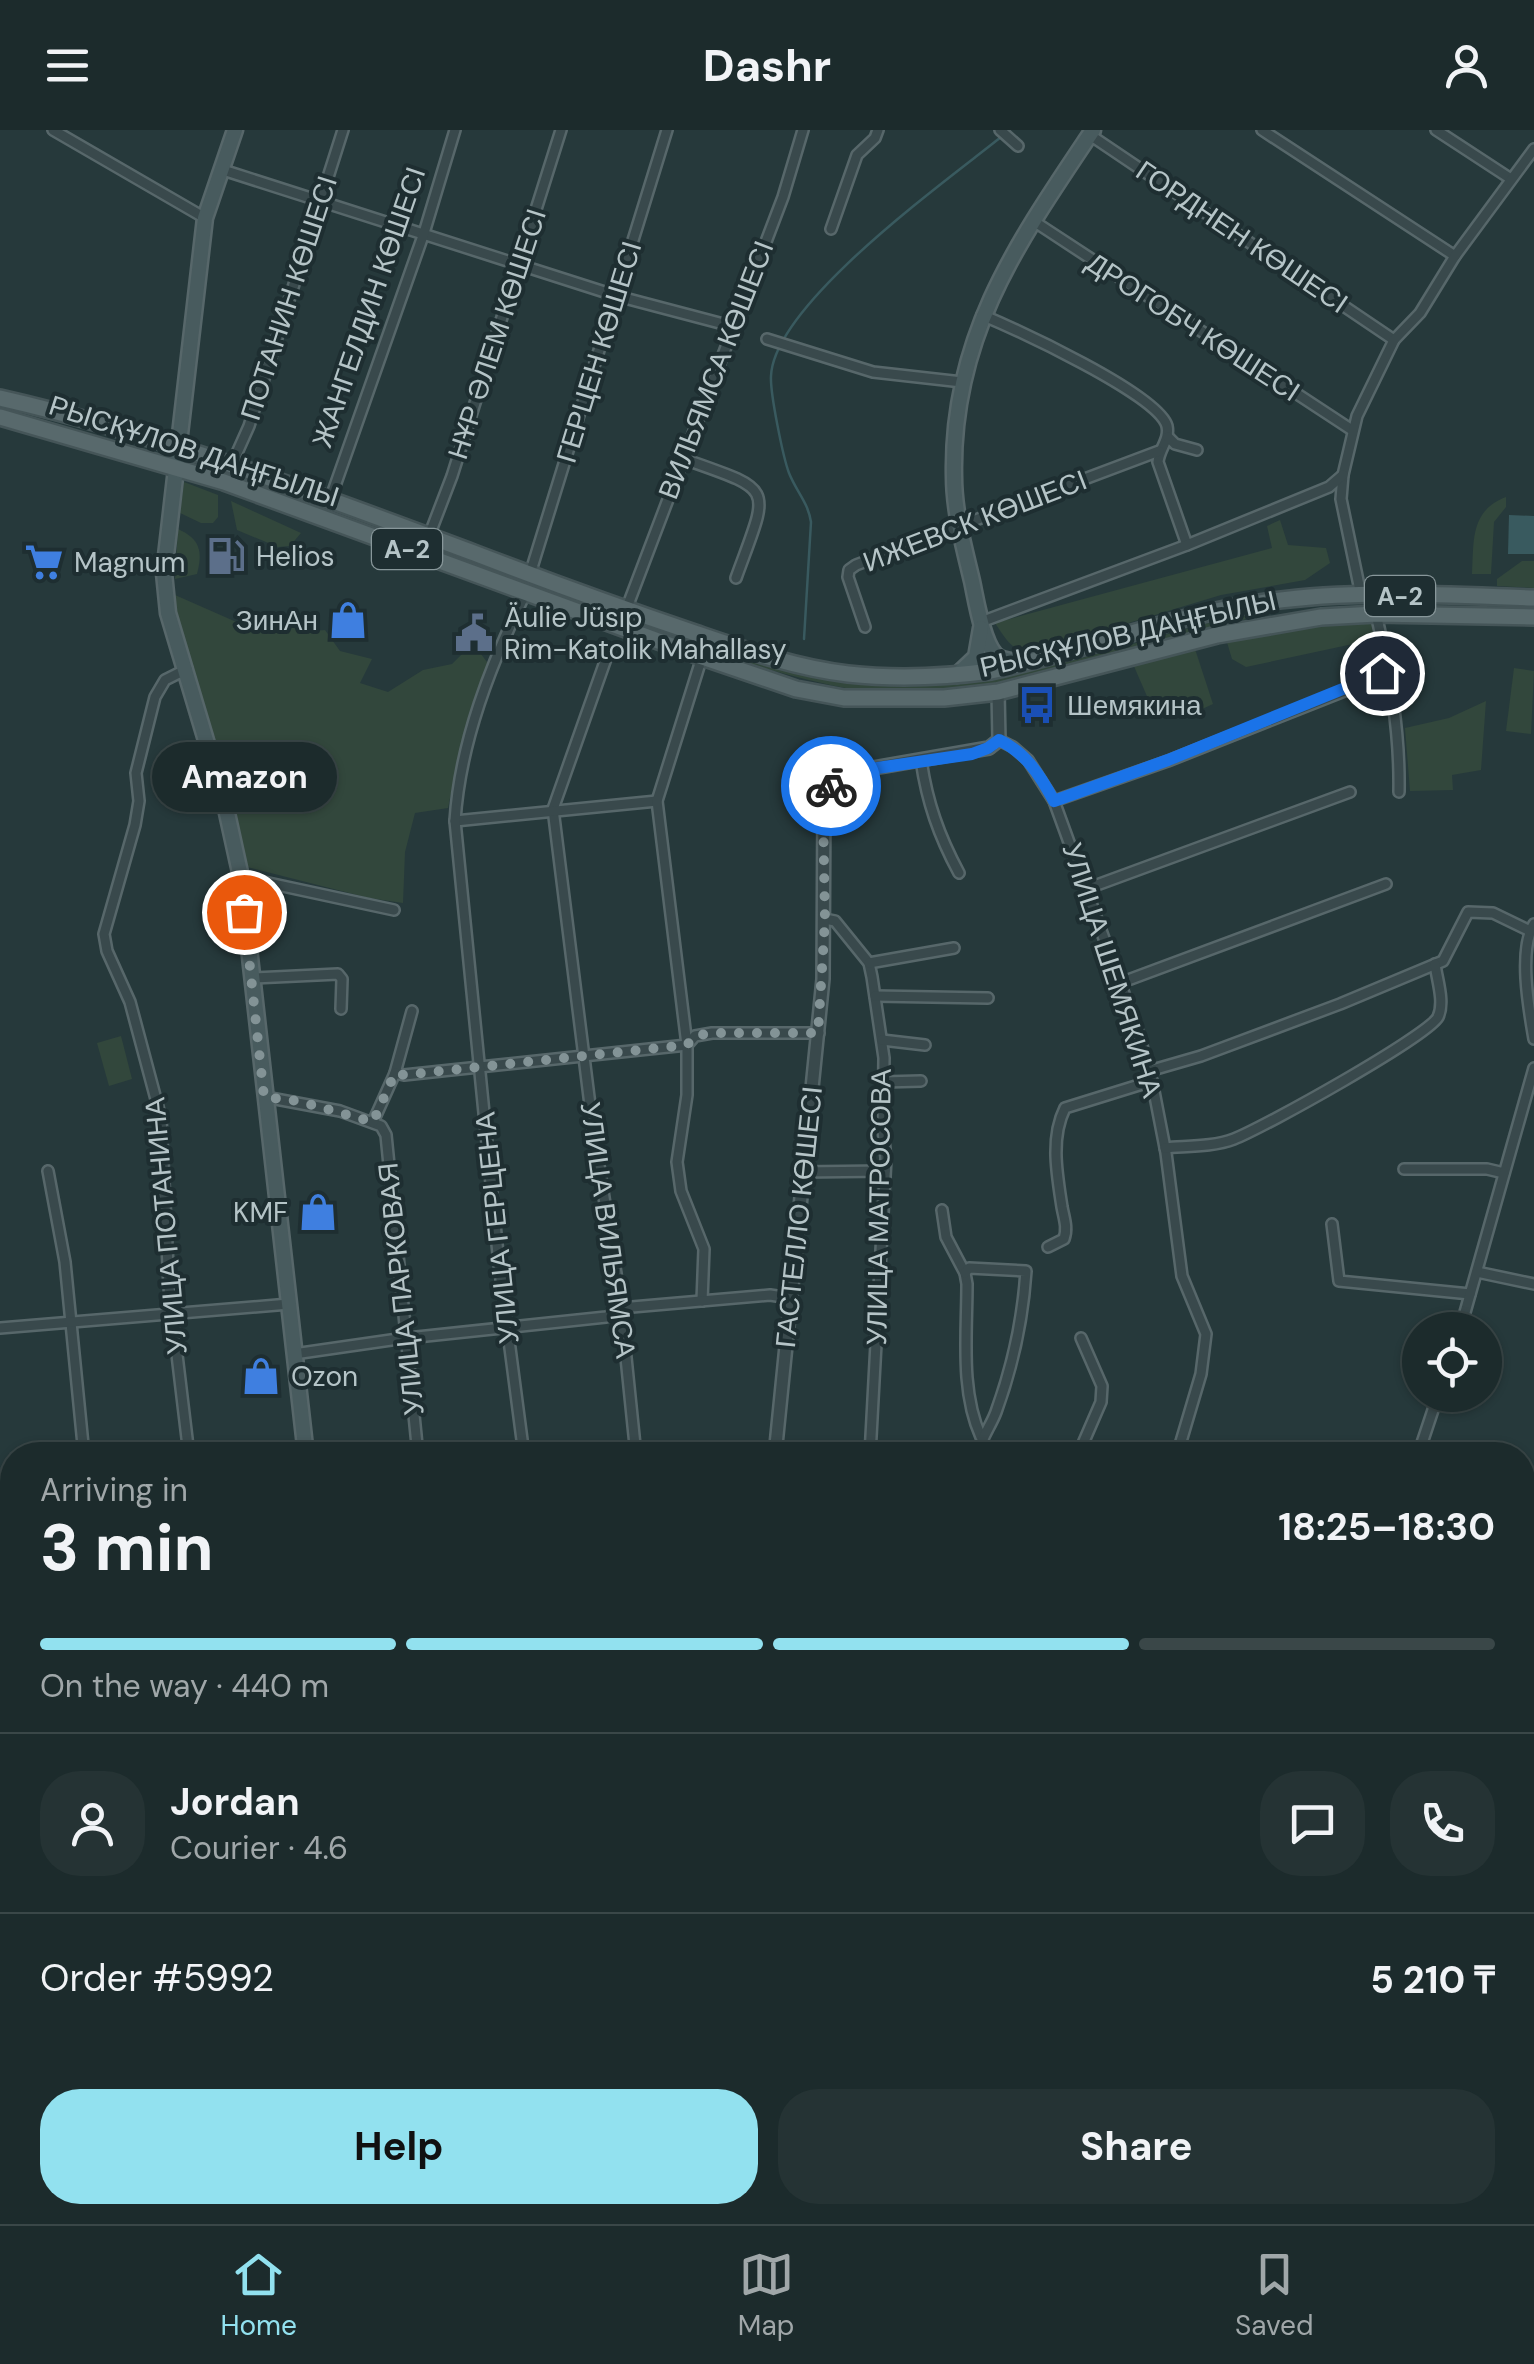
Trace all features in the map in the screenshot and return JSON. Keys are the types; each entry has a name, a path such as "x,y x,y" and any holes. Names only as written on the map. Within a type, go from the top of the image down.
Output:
{"main road":[{"path":"235,130 205,218 174,466 164,596 225,804 241,877 304,1442"},
{"path":"1025,664 993,652 981,622 959,525 954,479 955,425 962,382 982,316 1005,266 1092,132"},
{"path":"0,386 59,412"},
{"name":"РЫСҚҰЛОВ ДАҢҒЫЛЫ","path":"0,398 177,446 626,610 816,669 850,674 957,675 1025,664 1184,619 1266,602 1361,596 1534,598"},
{"name":"РЫСҚҰЛОВ ДАҢҒЫЛЫ","path":"0,417 224,482 702,657 796,688 844,698 944,698 998,692 1203,638 1321,617 1534,617"},
{"path":"0,432 25,422"},
{"path":"344,526 349,522 418,547 429,536"},
{"path":"475,575 482,569 550,594 558,585"},
{"path":"1466,616 1467,596"},
{"path":"1266,602 1270,624"},
{"path":"590,617 595,610 649,629 658,620"},
{"path":"957,675 976,657 981,622"}],"street":[{"path":"53,130 205,218"},
{"name":"ПОТАНИН КӨШЕСІ","path":"232,464 249,426 342,130"},
{"name":"ЖАНГЕЛДИН КӨШЕСІ","path":"330,500 424,233 455,130"},
{"name":"НҰР ӘЛЕМ КӨШЕСІ","path":"429,536 520,266 560,130"},
{"name":"ГЕРЦЕН КӨШЕСІ","path":"530,574 667,130"},
{"name":"ВИЛЬЯМСА КӨШЕСІ","path":"626,610 783,197 803,130"},
{"path":"831,229 857,155 878,130"},
{"path":"1262,130 1455,256"},
{"path":"1436,130 1511,179"},
{"name":"ГОРДНЕН КӨШЕСІ","path":"1092,132 1394,340"},
{"path":"1361,596 1343,521 1343,476 1352,430 1394,340 1420,312 1455,256 1534,149"},
{"path":"222,170 617,296 732,326"},
{"name":"ДРОГОБЧ КӨШЕСІ","path":"1034,222 1352,430"},
{"path":"982,316 1070,356 1157,410 1167,426 1168,438 1159,451 1158,462 1187,545"},
{"path":"771,340 873,372 962,382"},
{"path":"1168,438 1196,450"},
{"name":"ИЖЕВСК КӨШЕСІ","path":"865,627 848,570 1159,451"},
{"path":"682,458 745,480 758,492 762,507 736,578"},
{"path":"981,622 1187,545 1330,487 1343,476"},
{"name":"УЛИЦА ГЕРЦЕНА","path":"522,1442 455,821 458,782 475,719 525,594"},
{"path":"1376,614 1390,672 1400,746 1399,792"},
{"name":"УЛИЦА ВИЛЬЯМСА","path":"607,656 553,809 592,1121 621,1311 635,1442"},
{"path":"702,657 656,801 687,1045 687,1096 677,1162 681,1191 704,1249 702,1301"},
{"name":"УЛИЦА ПОТАНИНА","path":"187,669 164,680 155,697 136,773 139,800 135,825 104,934 107,951 130,1002 162,1118 172,1314 187,1442"},
{"path":"1054,801 1390,672"},
{"path":"824,799 832,783 850,772 972,754 988,748 999,740 998,692"},
{"name":"УЛИЦА ШЕМЯКИНА","path":"999,740 1013,746 1028,760 1054,801 1151,1076 1182,1276 1206,1334 1180,1442"},
{"path":"820,744 824,799"},
{"path":"921,760 927,802 959,873"},
{"path":"1086,889 1350,792"},
{"name":"ГАСТЕЛЛО КӨШЕСІ","path":"776,1442 818,1033 825,920 824,799"},
{"path":"455,821 656,801"},
{"path":"241,877 394,910"},
{"path":"1120,983 1386,884"},
{"path":"1048,1246 1064,1239 1067,1230 1056,1145 1060,1118 1066,1108 1443,961 1468,912 1493,913 1532,928 1526,969 1534,1039"},
{"name":"УЛИЦА МАТРОСОВА","path":"825,920 834,921 868,963 882,1040 885,1171 871,1442"},
{"path":"868,963 954,948"},
{"path":"1165,1148 1232,1140 1302,1106 1437,1021 1442,1006 1434,964"},
{"path":"252,978 338,974 342,979 341,1009"},
{"path":"876,996 988,998"},
{"path":"264,1097 298,1101 373,1122 395,1073 412,1011"},
{"path":"395,1073 687,1045 695,1036 712,1033 818,1033"},
{"path":"882,1040 925,1044"},
{"path":"1465,1312 1534,1068"},
{"path":"883,1082 921,1080"},
{"name":"УЛИЦА ПАРКОВАЯ","path":"373,1122 386,1135 416,1442"},
{"path":"1404,1169 1486,1169 1504,1173"},
{"path":"48,1170 65,1262 83,1442"},
{"path":"802,1172 885,1171"},
{"path":"942,1210 946,1237 955,1260 966,1273"},
{"path":"1332,1224 1339,1281 1470,1294"},
{"path":"980,1442 992,1421 1005,1378 1022,1312 1026,1271 968,1268 966,1273 968,1373 973,1419 981,1436"},
{"path":"1477,1272 1534,1284"},
{"path":"294,1354 702,1301 770,1295 790,1298"},
{"path":"0,1328 289,1304"},
{"path":"1081,1338 1102,1386 1101,1402 1084,1442"},
{"path":"1422,1442 1432,1412"}],"green space":[{"path":"184,482 218,495 218,517 213,523 201,523 180,513"},
{"path":"1506,497 1506,507 1494,522 1491,574 1472,574 1476,528 1486,510"},
{"path":"231,501 301,533 290,546 278,547 237,530"},
{"path":"1280,520 1288,545 1326,548 1330,563 1305,580 1221,595 1049,647 1016,648 995,623 1272,548 1267,526"},
{"path":"178,529 195,542 200,559 197,574 175,579"},
{"path":"1522,561 1534,561 1534,588 1497,586 1497,579"},
{"path":"175,595 250,628 271,612 293,615 303,632 325,630 340,651 372,659 360,683 388,692 423,670 452,664 466,650 478,650 490,666 472,704 448,808 415,813 405,852 403,903 247,867 174,616"},
{"path":"1256,612 1250,618 1016,679 937,692 896,694 856,690 707,652 712,648 789,669 868,684 963,683 1047,667"},
{"path":"1372,621 1381,651 1353,644 1246,667 1232,659 1226,639 1296,625"},
{"path":"1195,649 1213,704 1156,717 1133,664"},
{"path":"1514,668 1534,671 1531,734 1506,731"},
{"path":"1486,701 1481,770 1452,775 1453,790 1410,791 1405,728 1449,718"},
{"path":"121,1036 132,1079 109,1086 97,1043"}],"water":[{"path":"1509,515 1534,516 1534,554 1508,554"}],"waterway":[{"path":"804,639 811,522 789,473 775,410 771,376 779,347 800,315 866,246 1001,137"}],"way so far":[{"path":"244,912 264,1097 298,1101 373,1122 395,1073 687,1045 695,1036 712,1033 818,1033 825,920 823,810 831,786"}],"place":[{"name":"Helios","path":"226,556"},
{"name":"Magnum","path":"44,562"},
{"name":"ЗинАн","path":"348,620"},
{"name":"Äulie Jüsıp Rim-Katolik Mahallasy","path":"474,633"},
{"name":"Шемякина","path":"1037,705"},
{"name":"Amazon","path":"244,912"},
{"name":"KMF","path":"318,1212"},
{"name":"Ozon","path":"261,1376"}],"route":[{"path":"831,786 850,772 972,754 999,740 1013,746 1028,760 1054,801 1168,760 1382,673"}]}
